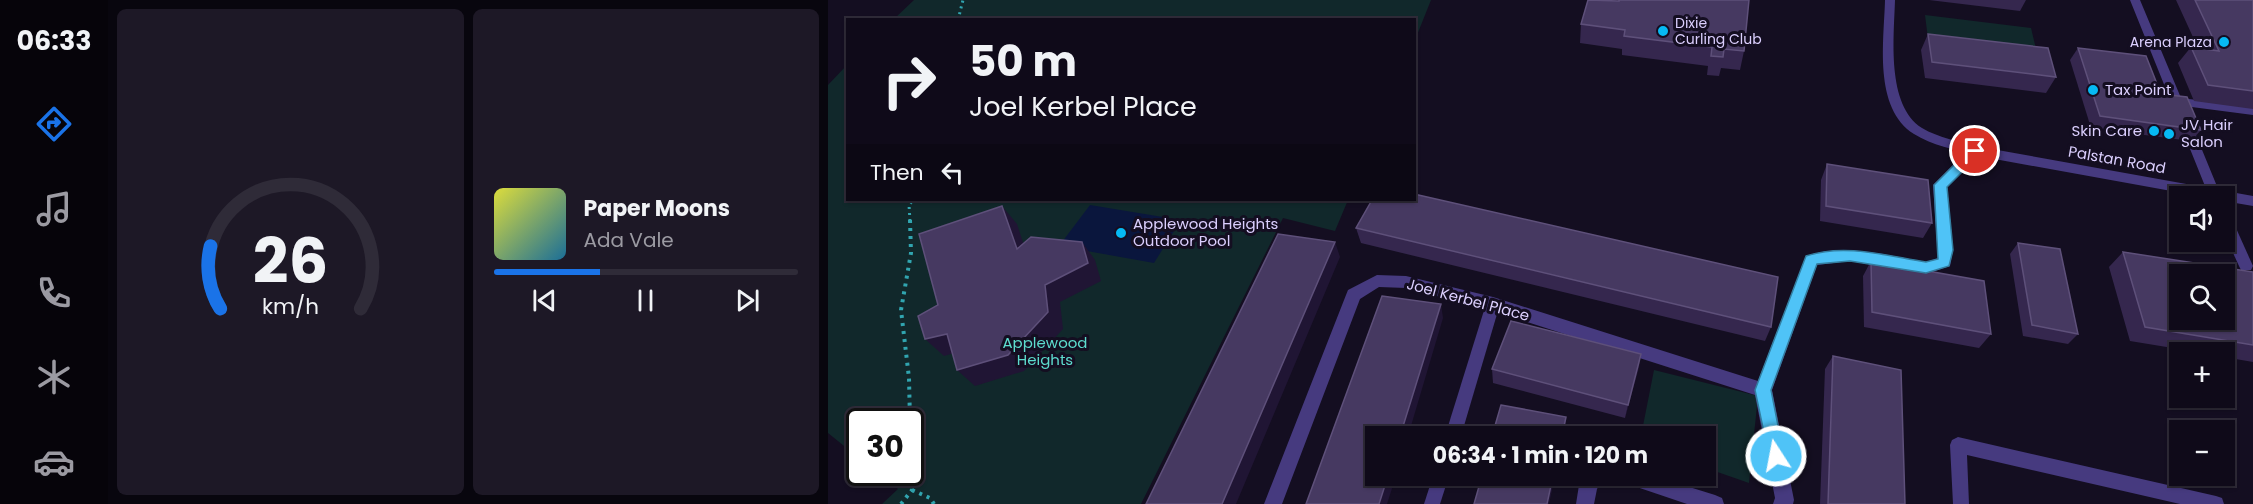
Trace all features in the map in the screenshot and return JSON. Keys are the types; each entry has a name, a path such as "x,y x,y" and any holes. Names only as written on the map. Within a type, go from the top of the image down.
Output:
{"street":[{"name":"Palstan Road","path":"1975,151 2169,187"},
{"path":"1782,504 1785,500 1763,390 1811,260 1828,256 1850,255 1926,268 1945,262 1940,185 1975,151"},
{"name":"Palstan Road","path":"2235,199 2253,201"},
{"name":"Joel Kerbel Place","path":"1273,504 1354,296 1377,281 1406,282 1493,304 1763,390"},
{"path":"1585,504 1588,486"},
{"path":"1659,486 1715,504"}],"lane":[{"path":"1890,0 1891,92 1897,108 1916,130 1975,151"},
{"path":"2135,0 2211,186"},
{"path":"2177,101 2253,111"},
{"path":"2235,242 2246,266"},
{"path":"1456,426 1493,304"},
{"path":"1961,504 1958,445 2216,504"},
{"path":"1432,504 1438,486"}],"path":[{"path":"958,18 963,0"},
{"path":"910,408 909,378 901,310 911,253 909,206 912,201"},
{"path":"901,504 912,490 912,486"},
{"path":"912,490 930,498 934,504"}],"green space":[{"path":"914,0 1431,0 1416,38 1416,18 895,18"},
{"path":"1925,15 2031,28 2037,53 1928,39"},
{"name":"Applewood Heights","path":"846,66 846,201 1348,201 1335,231 1283,218 1141,504 882,504 898,489 894,486 924,486 924,408 846,408 846,448 828,433 828,85"},
{"path":"1654,370 1758,396 1749,483 1716,471 1716,426 1643,426"}],"water":[{"name":"Applewood Heights Outdoor Pool","path":"1090,205 1181,220 1154,263 1059,246"}],"building":[{"name":"Dixie Curling Club","path":"1588,0 1749,0 1744,51 1724,49 1723,57 1711,56 1712,47 1624,36 1625,30 1581,24"},
{"name":"Arena Plaza","path":"2195,0 2253,0 2253,91 2208,85 2191,47 2219,51"},
{"path":"1928,34 2048,48 2056,77 1932,62"},
{"path":"2078,48 2146,56 2161,94 2187,97 2201,130 2100,116"},
{"path":"1827,164 1928,180 1932,223 1826,206"},
{"path":"1416,194 1778,277 1771,327 1356,228 1371,201 1416,201"},
{"path":"1002,206 1017,249 1031,237 1082,242 1088,263 1045,285 1048,312 1008,355 957,370 947,334 925,339 918,316 938,305 919,234"},
{"path":"1278,234 1335,242 1222,504 1146,504"},
{"path":"2018,243 2060,249 2078,334 2032,325"},
{"path":"2123,252 2201,264 2169,264 2169,330 2235,330 2235,269 2253,272 2253,345 2145,327"},
{"path":"1871,261 1984,281 1991,334 1872,312"},
{"path":"1382,296 1441,304 1403,426 1365,426 1365,486 1385,486 1379,504 1306,504"},
{"path":"1511,321 1641,354 1628,405 1492,369"},
{"path":"1833,356 1901,370 1905,504 1828,504"},
{"path":"1501,405 1566,417 1564,426 1495,426"},
{"path":"1479,486 1551,486 1547,504 1474,504"}],"place":[{"name":"Dixie Curling Club","path":"1663,31"},
{"name":"Arena Plaza","path":"2224,42"},
{"name":"Tax Point","path":"2093,90"},
{"name":"Skin Care","path":"2154,131"},
{"name":"JV Hair Salon","path":"2169,134"},
{"name":"Applewood Heights Outdoor Pool","path":"1121,233"}],"route":[{"path":"1776,456 1763,390 1811,260 1828,256 1850,255 1926,268 1945,262 1940,185 1975,151"}]}
